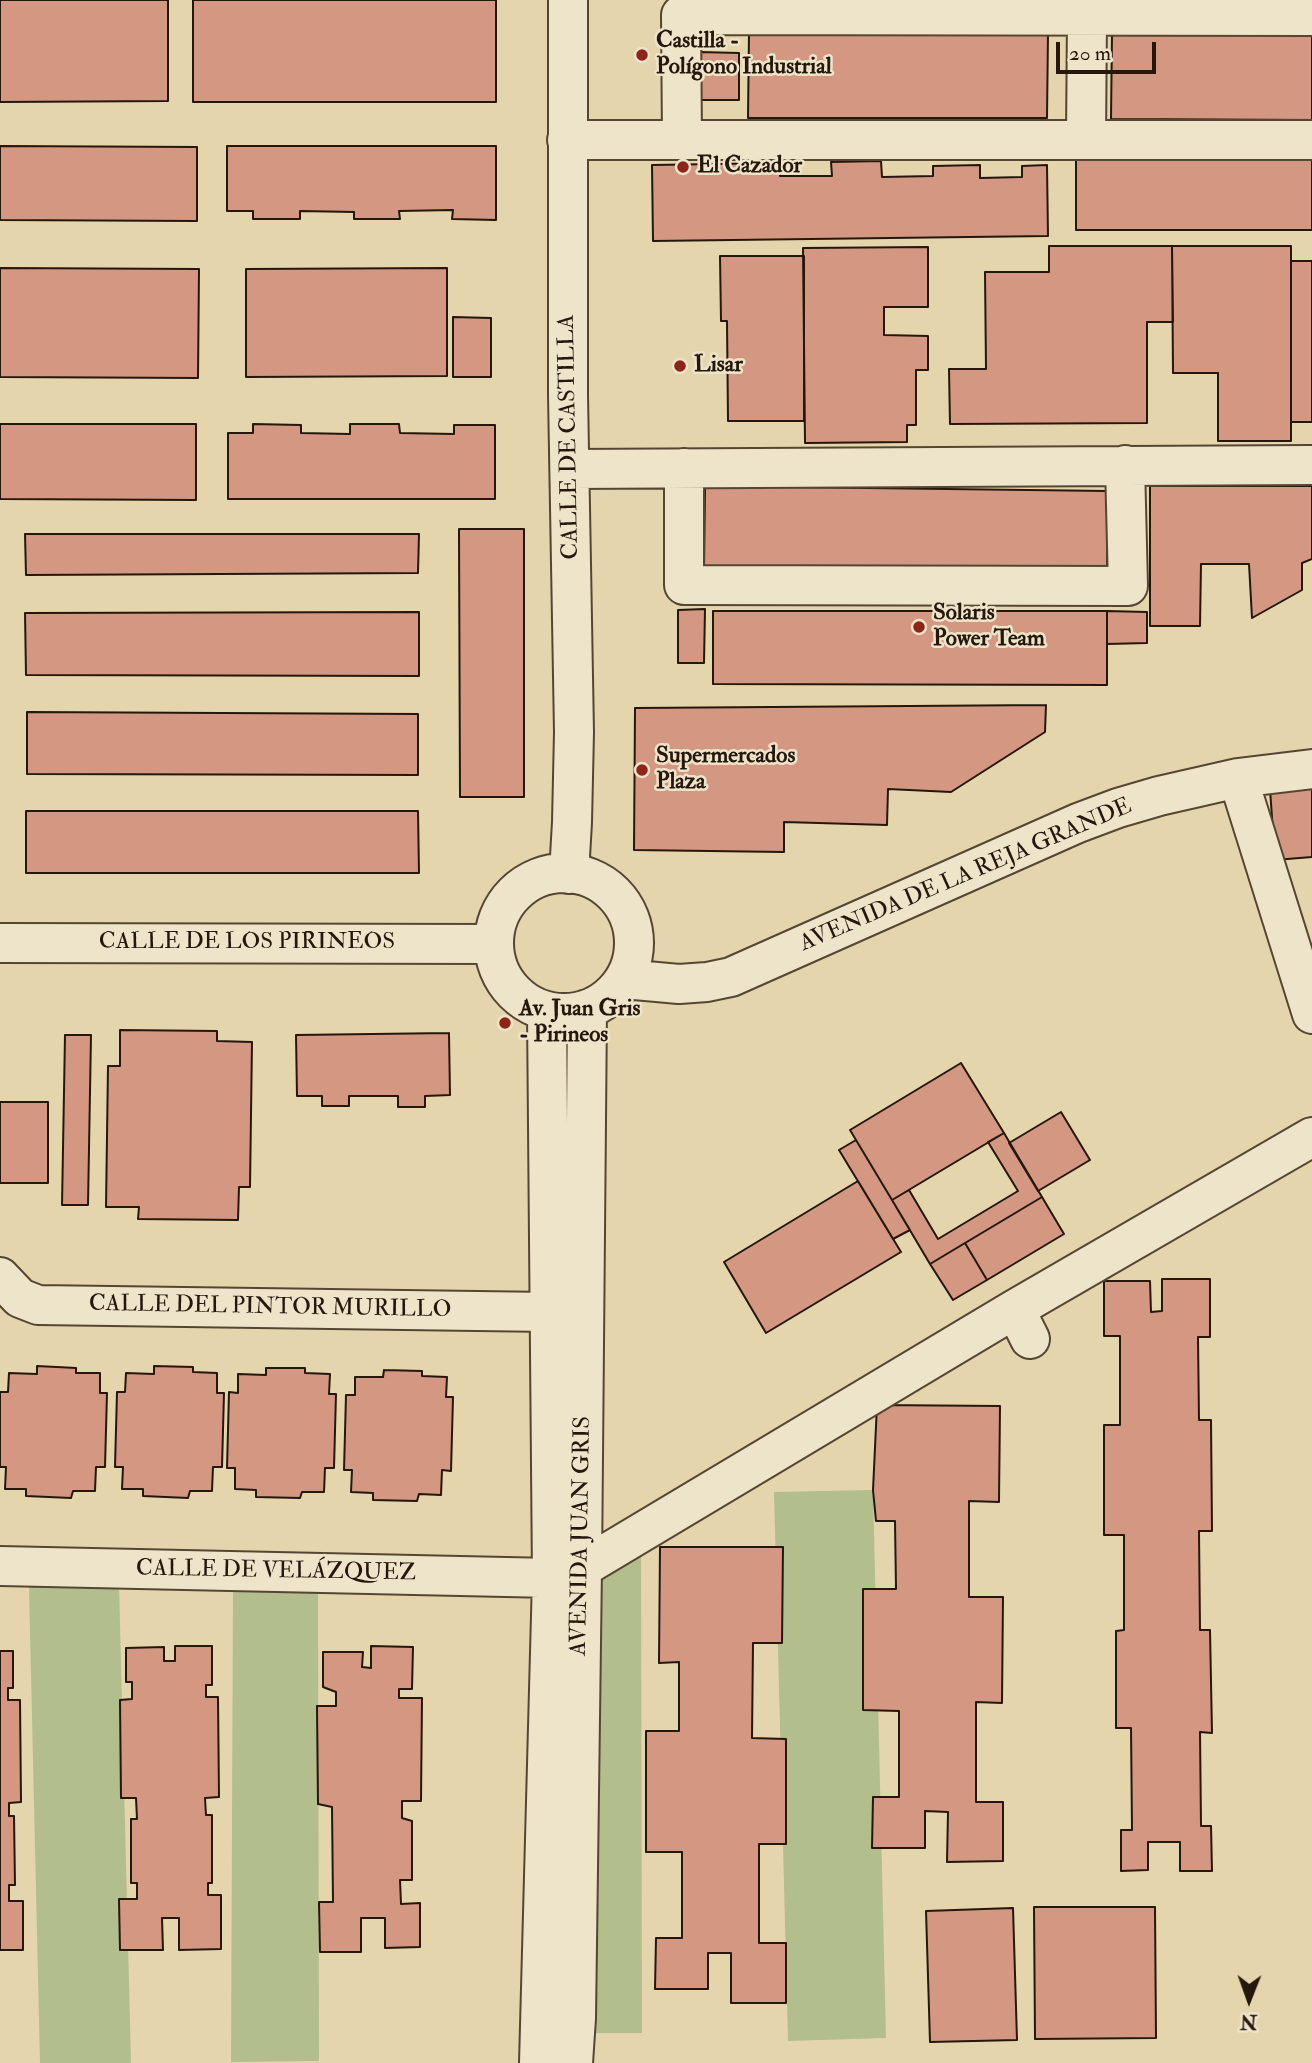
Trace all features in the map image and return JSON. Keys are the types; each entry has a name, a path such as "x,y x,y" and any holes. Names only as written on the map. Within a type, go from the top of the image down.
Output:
{"street":[{"name":"CALLE DE CASTILLA","path":"568,0 567,140 574,732 569,874"},
{"path":"682,140 681,15 1312,16"},
{"path":"1086,140 1087,16"},
{"path":"567,140 1312,140"},
{"path":"571,469 1312,464"},
{"path":"684,468 684,585 1128,586 1125,466"},
{"name":"AVENIDA DE LA REJA GRANDE","path":"624,979 679,984 731,977 1078,823 1159,796 1238,778 1312,769"},
{"path":"1238,778 1312,1014"},
{"path":"569,874 583,876 601,884 618,899 629,918 634,936 632,960 624,979 611,996 587,1009 566,1013 547,1012 526,1003 511,989 500,973 494,944 500,916 509,900 521,888 543,877 569,874"},
{"name":"CALLE DE LOS PIRINEOS","path":"0,943 494,944"},
{"name":"AVENIDA JUAN GRIS","path":"563,2063 539,2063 567,1573 587,1009"},
{"name":"AVENIDA JUAN GRIS","path":"547,1012 550,1312 567,1573 576,2018 573,2063"},
{"path":"567,1573 800,1455 1022,1324 1312,1137"},
{"name":"CALLE DEL PINTOR MURILLO","path":"0,1277 20,1298 38,1306 550,1312"},
{"name":"CALLE DE VELÁZQUEZ","path":"0,1566 567,1573"}],"green space":[{"path":"873,1490 886,2038 788,2041 774,1492"},
{"path":"641,1546 642,2033 594,2033 592,1573"},
{"path":"119,1584 131,2063 40,2063 29,1587"},
{"path":"318,1588 319,2061 231,2062 233,1589"}],"building":[{"path":"0,0 168,0 168,101 0,102"},
{"path":"193,0 496,0 496,102 193,102"},
{"path":"749,33 1048,34 1047,118 748,118"},
{"path":"1112,33 1312,33 1312,120 1111,119"},
{"path":"699,52 739,53 739,100 699,100"},
{"path":"0,146 197,147 197,221 0,220"},
{"path":"227,146 496,146 496,220 452,219 453,210 399,211 400,219 354,219 354,212 300,211 300,219 253,219 253,211 227,211"},
{"path":"1076,160 1312,160 1312,230 1076,230"},
{"path":"881,161 882,177 933,176 933,166 980,165 980,178 1022,177 1022,166 1047,165 1048,236 653,241 652,165 780,163 780,176 832,176 831,162"},
{"path":"1049,246 1172,246 1173,322 1147,322 1147,423 950,424 949,369 986,369 985,272 1049,272"},
{"path":"1172,246 1291,246 1291,441 1218,441 1218,373 1173,373"},
{"path":"928,247 928,307 884,307 884,335 928,336 928,370 916,370 916,425 907,425 907,442 805,443 803,248"},
{"path":"720,256 804,256 804,421 728,421 727,321 721,321"},
{"path":"1291,261 1312,261 1312,422 1291,422"},
{"path":"0,268 199,269 198,378 0,377"},
{"path":"447,268 447,376 246,377 246,269"},
{"path":"453,317 491,318 491,377 453,377"},
{"path":"0,424 196,424 196,500 0,499"},
{"path":"253,424 301,425 301,433 350,434 350,424 399,424 400,433 454,434 454,425 495,425 495,499 228,499 228,433 253,433"},
{"path":"705,486 1108,491 1107,575 704,571"},
{"path":"1150,486 1312,486 1312,559 1302,563 1302,590 1252,618 1249,564 1201,564 1200,626 1150,626"},
{"path":"459,529 524,529 524,797 460,797"},
{"path":"25,534 419,534 418,573 26,575"},
{"path":"705,609 704,663 678,663 678,610"},
{"path":"713,611 1107,611 1107,685 713,684"},
{"path":"1107,611 1147,612 1147,643 1107,644"},
{"path":"419,612 419,676 26,675 25,613"},
{"path":"1046,705 1045,732 951,792 888,789 887,825 784,822 784,852 634,850 635,708"},
{"path":"27,712 418,714 418,775 27,774"},
{"path":"1312,786 1312,857 1275,860 1270,789"},
{"path":"26,811 418,811 419,873 26,873"},
{"path":"120,1030 217,1031 217,1041 252,1042 250,1187 239,1187 238,1220 138,1219 139,1207 106,1207 108,1066 120,1066"},
{"path":"449,1033 450,1095 425,1096 425,1107 398,1107 398,1096 349,1096 349,1106 322,1106 322,1096 297,1096 296,1035"},
{"path":"65,1035 91,1035 88,1205 62,1205"},
{"path":"961,1063 1004,1133 892,1200 850,1130"},
{"path":"0,1102 48,1102 48,1183 0,1183"},
{"path":"1061,1112 1090,1160 1038,1191 1009,1143"},
{"path":"1004,1133 1042,1197 930,1264 892,1200 909,1190 938,1239 1018,1191 988,1142"},
{"path":"856,1140 910,1230 893,1239 839,1150"},
{"path":"858,1181 901,1252 766,1333 724,1262"},
{"path":"1042,1197 1064,1234 987,1280 965,1243"},
{"path":"965,1243 987,1280 953,1300 930,1264"},
{"path":"1162,1279 1210,1279 1210,1337 1198,1337 1199,1420 1211,1420 1212,1531 1199,1531 1200,1630 1210,1630 1212,1733 1200,1732 1201,1826 1211,1826 1212,1871 1180,1871 1180,1842 1148,1842 1148,1870 1121,1871 1121,1830 1132,1830 1131,1728 1116,1728 1116,1631 1124,1630 1124,1535 1104,1535 1104,1425 1120,1425 1120,1336 1104,1336 1104,1281 1150,1281 1151,1312 1162,1311"},
{"path":"37,1366 76,1368 76,1373 100,1373 100,1393 107,1393 105,1467 96,1467 95,1491 73,1491 71,1498 26,1496 26,1489 5,1489 6,1467 0,1467 0,1392 8,1392 9,1373 37,1374"},
{"path":"154,1366 193,1367 193,1372 217,1373 217,1393 224,1393 222,1467 213,1467 212,1491 190,1491 188,1498 143,1496 143,1489 122,1489 123,1467 115,1467 117,1392 125,1392 126,1373 154,1374"},
{"path":"266,1368 305,1368 305,1373 330,1374 329,1394 336,1394 334,1468 325,1468 324,1492 302,1492 300,1498 256,1497 256,1490 235,1489 235,1468 227,1468 229,1392 238,1393 238,1374 266,1375"},
{"path":"384,1370 422,1371 422,1376 447,1377 446,1397 453,1397 451,1471 442,1470 441,1495 419,1494 417,1501 373,1500 373,1493 351,1492 352,1470 344,1470 346,1395 355,1395 355,1377 383,1377"},
{"path":"877,1405 1000,1406 999,1502 969,1501 969,1597 1003,1597 1002,1703 976,1702 976,1802 1003,1802 1003,1861 947,1862 948,1812 925,1811 925,1848 872,1848 873,1797 899,1797 899,1711 863,1710 863,1589 896,1589 895,1521 876,1521 873,1490"},
{"path":"660,1547 783,1547 782,1643 753,1643 752,1738 786,1739 786,1844 759,1844 759,1943 786,1943 786,2003 731,2003 731,1953 708,1953 708,1989 655,1989 656,1938 682,1938 682,1852 646,1852 646,1731 679,1731 679,1662 659,1663"},
{"path":"175,1646 212,1646 212,1685 206,1685 206,1697 218,1697 219,1797 205,1798 206,1815 212,1815 212,1883 208,1883 208,1895 221,1895 221,1949 179,1950 179,1918 162,1918 163,1950 120,1950 119,1899 137,1899 137,1883 131,1883 131,1819 137,1819 136,1798 121,1798 120,1700 132,1699 132,1682 126,1682 126,1648 164,1647 164,1661 175,1661"},
{"path":"371,1646 413,1647 412,1689 399,1689 399,1698 422,1698 421,1801 402,1801 402,1818 412,1821 412,1880 400,1880 401,1904 420,1903 420,1947 385,1948 385,1918 361,1918 361,1952 320,1952 319,1902 333,1902 332,1807 318,1804 317,1706 336,1706 336,1692 323,1687 323,1652 363,1652 362,1667 371,1668"},
{"path":"0,1651 13,1651 13,1688 8,1688 8,1700 20,1700 21,1802 9,1803 9,1816 14,1816 15,1885 9,1885 9,1901 23,1901 23,1950 0,1950"},
{"path":"1034,1907 1155,1907 1156,2038 1035,2039"},
{"path":"1013,1908 1017,2040 930,2042 926,1911"}],"place":[{"name":"Castilla - Polígono Industrial","path":"642,55"},
{"name":"El Cazador","path":"683,167"},
{"name":"Lisar","path":"680,366"},
{"name":"Solaris Power Team","path":"919,627"},
{"name":"Supermercados Plaza","path":"642,770"},
{"name":"Av. Juan Gris - Pirineos","path":"505,1023"}]}
